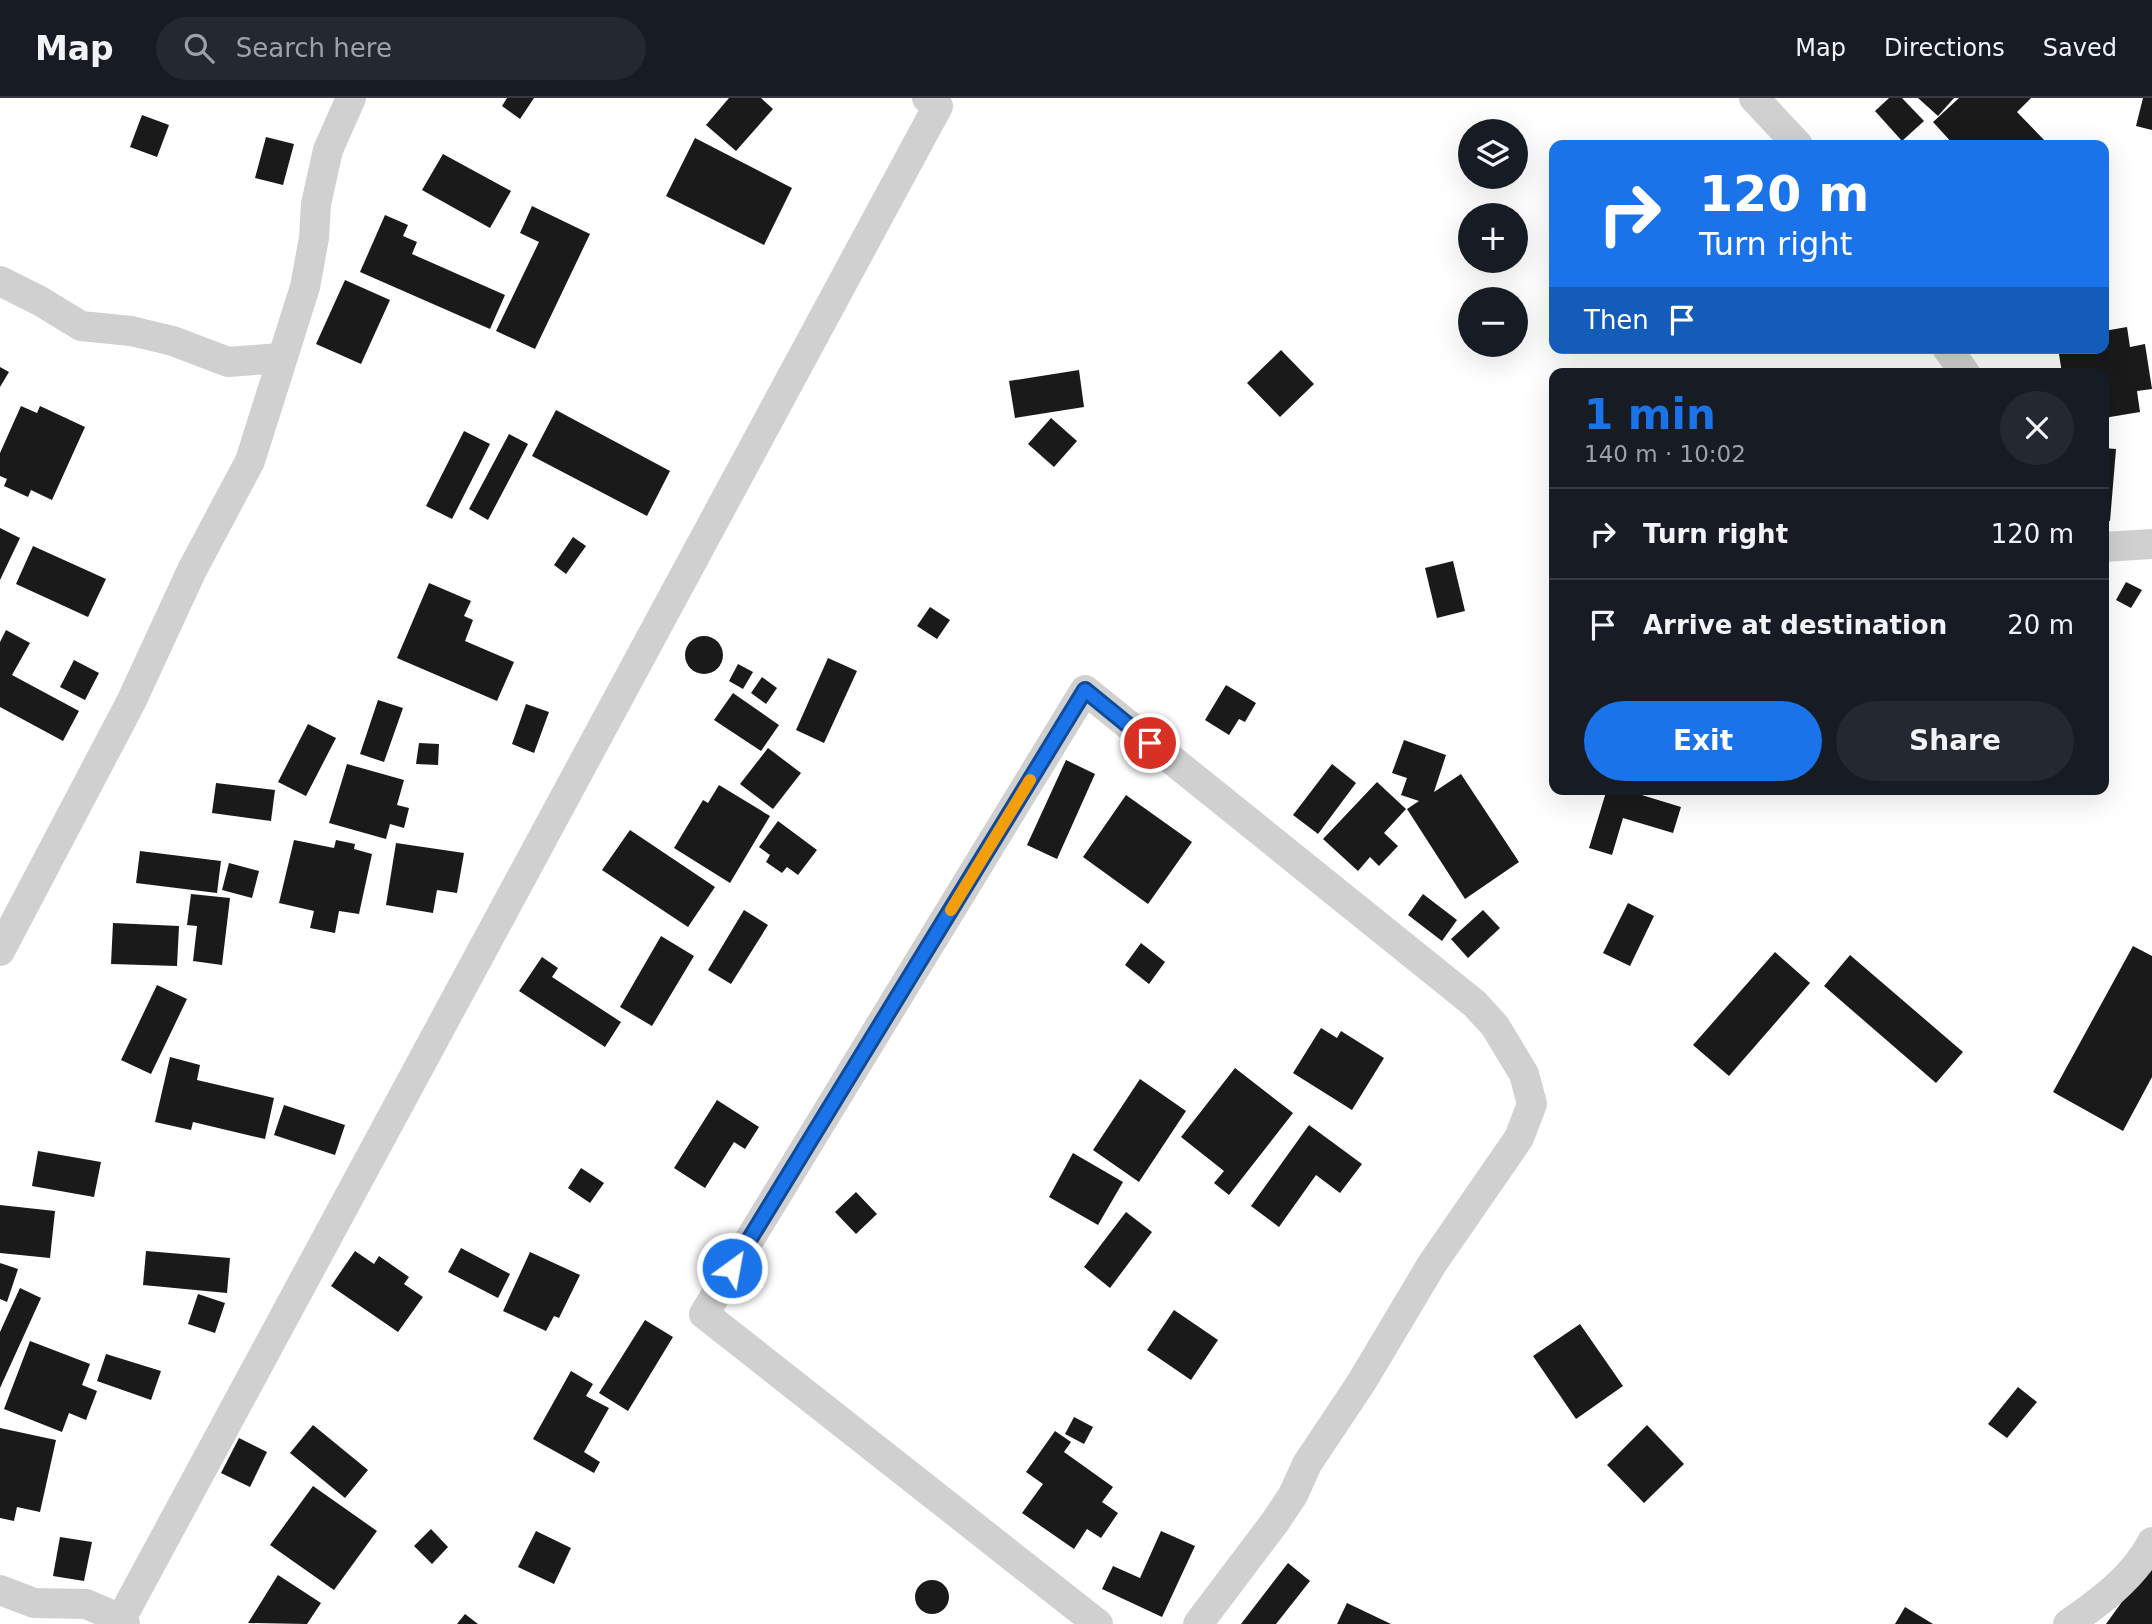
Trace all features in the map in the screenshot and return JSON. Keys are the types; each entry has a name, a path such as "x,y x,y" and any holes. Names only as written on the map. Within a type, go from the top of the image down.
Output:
{"street":[{"path":"0,951 131,702 191,570 250,461 305,287 314,237 316,204 328,150 351,98"},
{"path":"0,1590 34,1603 86,1604 123,1621 938,106 927,98"},
{"path":"1754,98 1793,140"},
{"path":"0,281 81,326 131,331 173,341 228,362 281,358"},
{"path":"2109,547 2152,544"},
{"path":"1098,1624 704,1314 1085,690 1475,1004 1511,1049 1524,1074 1532,1104 1519,1138 1432,1264 1361,1383 1307,1464 1293,1495 1198,1624"},
{"path":"2068,1624 2103,1600 2145,1555 2152,1542"}],"building":[{"path":"507,98 534,98 520,119 502,106"},
{"path":"729,98 761,98 773,109 736,151 706,125"},
{"path":"1889,98 1902,98 1924,121 1901,140 1875,111"},
{"path":"1918,98 1954,98 1938,116"},
{"path":"1959,98 2031,98 2017,112 2044,140 1949,140 1933,122"},
{"path":"2143,98 2152,98 2152,130 2136,126"},
{"path":"142,115 169,125 157,157 130,147"},
{"path":"266,137 294,144 283,185 255,178"},
{"path":"695,138 792,188 764,245 666,196"},
{"path":"443,154 511,191 490,228 422,190"},
{"path":"532,206 590,234 535,349 496,331 539,242 520,233"},
{"path":"385,215 408,225 403,236 417,242 412,254 505,295 490,329 360,272"},
{"path":"345,280 390,300 361,364 316,344"},
{"path":"2127,327 2130,347 2145,344 2152,389 2137,391 2140,412 2109,417 2109,368 2061,368 2059,354 2109,354 2109,330"},
{"path":"1281,350 1314,384 1280,417 1247,383"},
{"path":"0,367 9,372 0,387"},
{"path":"1079,370 1084,407 1015,418 1009,381"},
{"path":"21,406 37,413 40,406 85,427 52,500 31,490 28,497 4,486 7,479 0,476 0,453"},
{"path":"556,410 670,471 647,516 532,456"},
{"path":"1051,418 1077,441 1054,467 1028,444"},
{"path":"464,431 490,444 452,519 426,506"},
{"path":"509,434 528,444 488,520 469,509"},
{"path":"2109,448 2116,449 2109,521"},
{"path":"0,528 20,538 0,580"},
{"path":"573,537 586,546 566,574 554,565"},
{"path":"33,546 106,579 88,617 16,584"},
{"path":"1453,561 1465,611 1437,618 1425,568"},
{"path":"2126,582 2142,590 2131,608 2116,600"},
{"path":"429,583 471,601 464,616 473,620 465,641 514,662 497,701 397,658"},
{"path":"930,607 950,620 937,639 917,626"},
{"path":"6,630 30,643 12,675 79,711 63,741 0,707 0,642"},
{"path":"704,636 718,641 723,655 718,669 704,674 690,669 685,655 690,641"},
{"path":"828,658 857,671 824,743 796,730"},
{"path":"74,660 99,673 85,700 60,687"},
{"path":"738,664 753,672 743,689 729,681"},
{"path":"762,677 777,688 766,704 751,693"},
{"path":"1226,685 1256,703 1245,722 1239,719 1229,735 1205,720"},
{"path":"733,693 779,725 761,751 714,720"},
{"path":"378,700 403,708 384,762 360,754"},
{"path":"526,704 549,712 534,753 512,744"},
{"path":"308,724 336,738 306,796 278,782"},
{"path":"1404,740 1446,755 1434,792 1461,774 1519,862 1465,899 1407,809 1419,801 1401,795 1407,778 1392,773"},
{"path":"419,743 439,744 438,765 416,764"},
{"path":"768,748 801,773 773,809 740,784"},
{"path":"1066,760 1095,774 1057,859 1027,845"},
{"path":"347,764 404,780 397,805 409,808 404,828 390,824 386,839 329,823"},
{"path":"1332,764 1356,783 1318,834 1293,815"},
{"path":"1377,782 1406,809 1384,833 1398,846 1379,866 1370,857 1358,871 1323,839"},
{"path":"216,783 275,790 271,821 212,813"},
{"path":"719,785 770,816 730,883 674,848 703,800 708,803"},
{"path":"1126,795 1192,842 1148,904 1083,857"},
{"path":"1605,795 1642,795 1681,807 1673,833 1623,818 1612,855 1589,848"},
{"path":"778,821 817,850 798,875 787,867 782,873 766,862 770,855 759,847"},
{"path":"630,830 715,887 688,927 602,870"},
{"path":"294,840 334,848 336,840 355,844 354,849 372,854 359,914 339,911 335,933 310,928 314,911 279,903"},
{"path":"396,843 464,853 457,893 437,890 433,913 386,905"},
{"path":"140,851 221,861 217,893 136,883"},
{"path":"229,863 259,871 252,898 222,890"},
{"path":"191,894 230,898 222,965 193,961 197,926 187,925"},
{"path":"1423,894 1457,920 1442,941 1408,915"},
{"path":"1628,903 1654,916 1630,966 1603,953"},
{"path":"744,910 768,925 731,984 708,970"},
{"path":"1483,910 1500,928 1468,958 1451,939"},
{"path":"113,923 179,926 177,966 111,964"},
{"path":"661,936 694,956 652,1026 620,1007"},
{"path":"1141,943 1165,962 1149,984 1125,965"},
{"path":"2133,946 2152,956 2152,1077 2123,1131 2053,1092"},
{"path":"1775,952 1810,983 1729,1076 1693,1045"},
{"path":"1850,955 1963,1052 1936,1083 1824,986"},
{"path":"542,957 558,968 552,977 621,1022 605,1047 519,991"},
{"path":"157,985 187,999 151,1074 121,1060"},
{"path":"1321,1028 1337,1038 1341,1031 1384,1058 1352,1110 1293,1073"},
{"path":"170,1057 200,1065 197,1080 274,1098 265,1139 193,1122 191,1130 155,1122"},
{"path":"1235,1068 1293,1113 1229,1195 1214,1183 1224,1171 1181,1137"},
{"path":"1140,1079 1186,1111 1139,1182 1093,1150"},
{"path":"717,1100 759,1127 745,1149 734,1142 705,1188 674,1168"},
{"path":"284,1105 345,1125 335,1155 274,1135"},
{"path":"1309,1125 1362,1164 1340,1193 1316,1175 1279,1227 1251,1206"},
{"path":"38,1151 101,1162 94,1197 32,1186"},
{"path":"1073,1153 1123,1182 1098,1225 1049,1197"},
{"path":"581,1168 604,1183 590,1203 568,1188"},
{"path":"856,1192 877,1214 856,1234 835,1212"},
{"path":"0,1205 55,1211 50,1258 0,1253"},
{"path":"1126,1212 1152,1232 1110,1288 1084,1267"},
{"path":"461,1248 510,1274 498,1298 448,1272"},
{"path":"146,1251 230,1258 227,1293 143,1285"},
{"path":"355,1251 374,1264 379,1256 409,1277 404,1284 423,1297 398,1332 331,1286"},
{"path":"530,1252 580,1275 559,1318 554,1316 546,1331 503,1311"},
{"path":"0,1263 18,1269 7,1302 0,1299"},
{"path":"20,1288 41,1298 0,1388 0,1332"},
{"path":"198,1294 225,1303 215,1333 188,1324"},
{"path":"1174,1310 1218,1340 1191,1380 1147,1350"},
{"path":"645,1320 673,1337 628,1411 599,1393"},
{"path":"1580,1324 1623,1386 1576,1419 1533,1356"},
{"path":"30,1341 90,1364 82,1385 97,1391 86,1420 69,1413 62,1432 4,1409"},
{"path":"106,1354 161,1371 151,1400 97,1381"},
{"path":"571,1371 593,1384 586,1396 609,1408 584,1452 600,1462 594,1473 533,1439"},
{"path":"2018,1387 2037,1402 2007,1438 1988,1424"},
{"path":"1074,1417 1093,1427 1084,1444 1065,1434"},
{"path":"313,1425 368,1470 345,1498 290,1453"},
{"path":"1647,1425 1684,1464 1644,1503 1607,1465"},
{"path":"0,1428 56,1440 40,1512 17,1507 14,1521 0,1518"},
{"path":"1055,1431 1071,1442 1064,1452 1113,1487 1102,1502 1118,1513 1101,1538 1087,1529 1074,1549 1022,1513 1043,1484 1026,1472"},
{"path":"239,1438 267,1452 250,1487 221,1473"},
{"path":"313,1486 377,1531 334,1590 270,1545"},
{"path":"431,1529 448,1547 432,1564 414,1546"},
{"path":"536,1531 571,1548 554,1584 518,1567"},
{"path":"1161,1531 1195,1546 1162,1617 1102,1589 1113,1566 1140,1578"},
{"path":"60,1537 92,1542 84,1581 53,1576"},
{"path":"2152,1560 2152,1624 2106,1624"},
{"path":"1288,1563 1310,1581 1276,1624 1241,1624"},
{"path":"278,1575 321,1603 307,1624 248,1623"},
{"path":"932,1580 944,1585 949,1597 944,1609 932,1614 920,1609 915,1597 920,1585"},
{"path":"1347,1603 1391,1624 1337,1624"},
{"path":"1905,1607 1933,1624 1895,1624"},
{"path":"465,1614 478,1624 457,1624"}],"slow traffic":[{"path":"951,910 1030,780"}],"route":[{"path":"732,1268 1085,690 1150,743"}]}
